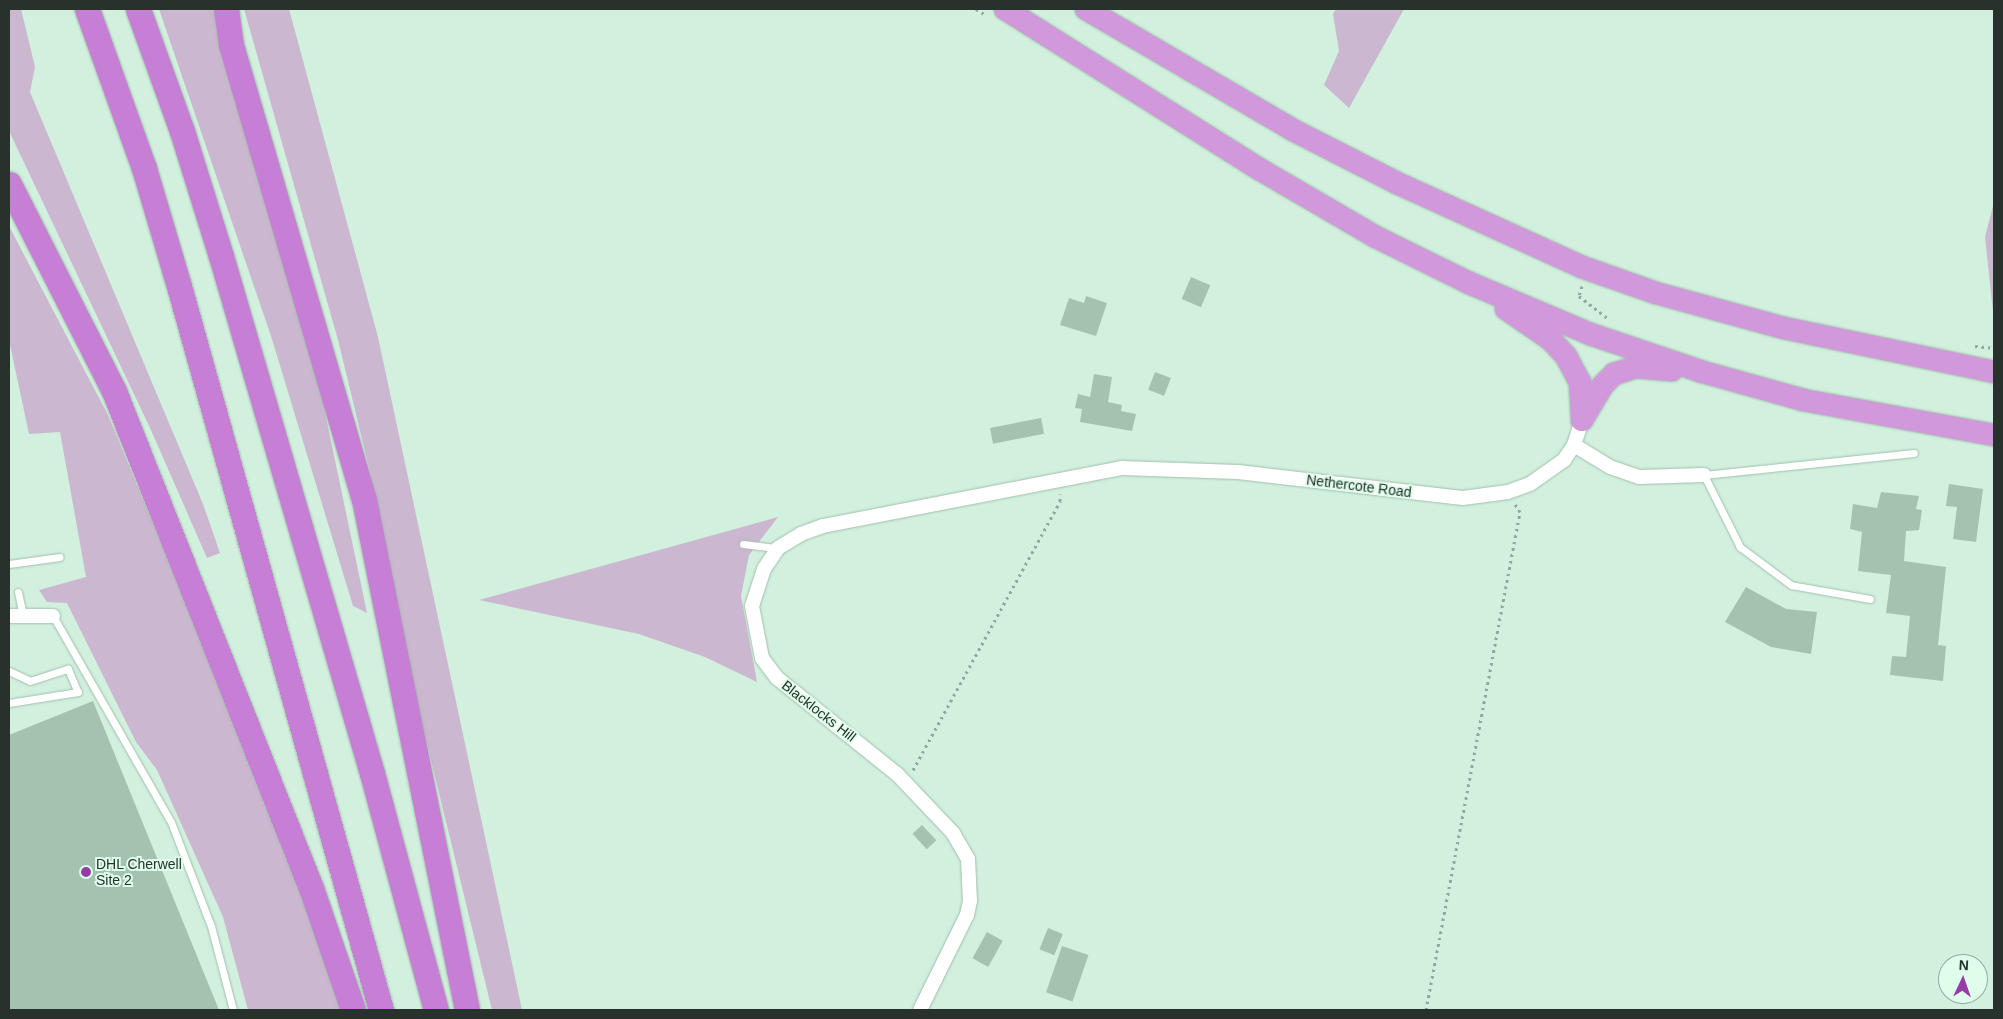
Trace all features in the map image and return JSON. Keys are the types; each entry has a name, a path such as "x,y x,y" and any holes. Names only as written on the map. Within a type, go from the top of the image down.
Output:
{"highway":[{"path":"88,9 144,168 180,286 381,1010"},
{"path":"138,9 182,131 221,256 370,764 436,1010"},
{"path":"226,9 231,45 364,499 467,1010"},
{"path":"1086,9 1293,130 1501,232 1624,283 1827,339 1994,372"},
{"path":"998,14 1376,237 1467,282 1590,334 1703,372 1803,400 1994,435"},
{"path":"9,184 114,391 311,888 353,1010"},
{"path":"1467,282 1550,339 1566,356 1580,382 1582,420"},
{"path":"1827,339 1994,361"},
{"path":"1582,420 1603,386 1614,374 1635,367 1703,372"}],"street":[{"name":"Nethercote Road","path":"1124,468 1238,472 1463,498 1508,492 1530,484 1550,471 1564,460 1574,445 1582,420"},
{"path":"1574,445 1610,467 1639,477 1704,474"},
{"name":"Blacklocks Hill","path":"920,1010 967,915 970,879 968,859 954,833 904,781 777,678 762,658 752,606 764,569 778,548 801,534 823,526 1059,478 1124,468"},
{"path":"16,616 53,616"}],"lane":[{"path":"1870,599 1791,584 1740,547 1704,474 1914,453"},
{"path":"743,544 778,548"},
{"path":"9,564 60,557"},
{"path":"16,616 18,592"},
{"path":"53,616 171,822 211,926 233,1010"},
{"path":"9,671 30,682 68,669 78,692 9,704"}],"path":[{"path":"976,9 998,14"},
{"path":"904,781 912,773 1060,501 1059,478"},
{"path":"1426,1010 1520,512 1508,492"}],"shaded area":[{"path":"9,9 21,9 35,67 30,92 203,504 220,553 207,558 151,430 9,131"},
{"path":"159,9 215,9 318,379 367,613 353,606 271,336"},
{"path":"244,9 289,9 378,337 522,1010 492,1010 417,703 379,509 338,340"},
{"path":"1336,9 1404,9 1349,108 1324,85 1339,51 1333,14"},
{"path":"1994,202 1994,321 1985,237"},
{"path":"9,226 108,415 206,651 305,903 342,1010 248,1010 223,917 157,770 136,742 67,603 47,602 39,590 86,577 60,432 29,434 9,340"},
{"path":"778,517 749,555 741,596 757,682 705,657 639,634 479,600"}],"building":[{"path":"1191,277 1210,285 1201,307 1182,299"},
{"path":"1086,296 1107,303 1096,336 1060,325 1069,298 1084,303"},
{"path":"1155,372 1171,378 1164,396 1148,390"},
{"path":"1094,374 1112,377 1108,402 1122,405 1121,411 1136,414 1132,431 1080,422 1082,409 1075,408 1078,394 1090,397"},
{"path":"1041,418 1044,434 993,444 990,428"},
{"path":"1949,484 1983,489 1976,542 1953,539 1957,507 1946,506"},
{"path":"1881,492 1919,496 1916,509 1922,510 1919,530 1906,531 1904,561 1946,567 1938,645 1946,646 1943,681 1890,675 1892,656 1906,657 1910,616 1886,613 1891,575 1858,571 1862,532 1850,529 1853,504 1877,508"},
{"path":"1746,587 1786,609 1817,612 1811,654 1771,647 1725,622"},
{"name":"DHL Cherwell Site 2","path":"93,701 219,1010 9,1010 9,735"},
{"path":"922,825 936,840 927,849 912,834"},
{"path":"1048,928 1063,934 1054,955 1039,949"},
{"path":"987,932 1003,941 988,967 972,958"},
{"path":"1062,946 1088,955 1073,1001 1046,992"}],"place":[{"name":"DHL Cherwell Site 2","path":"86,872"}]}
